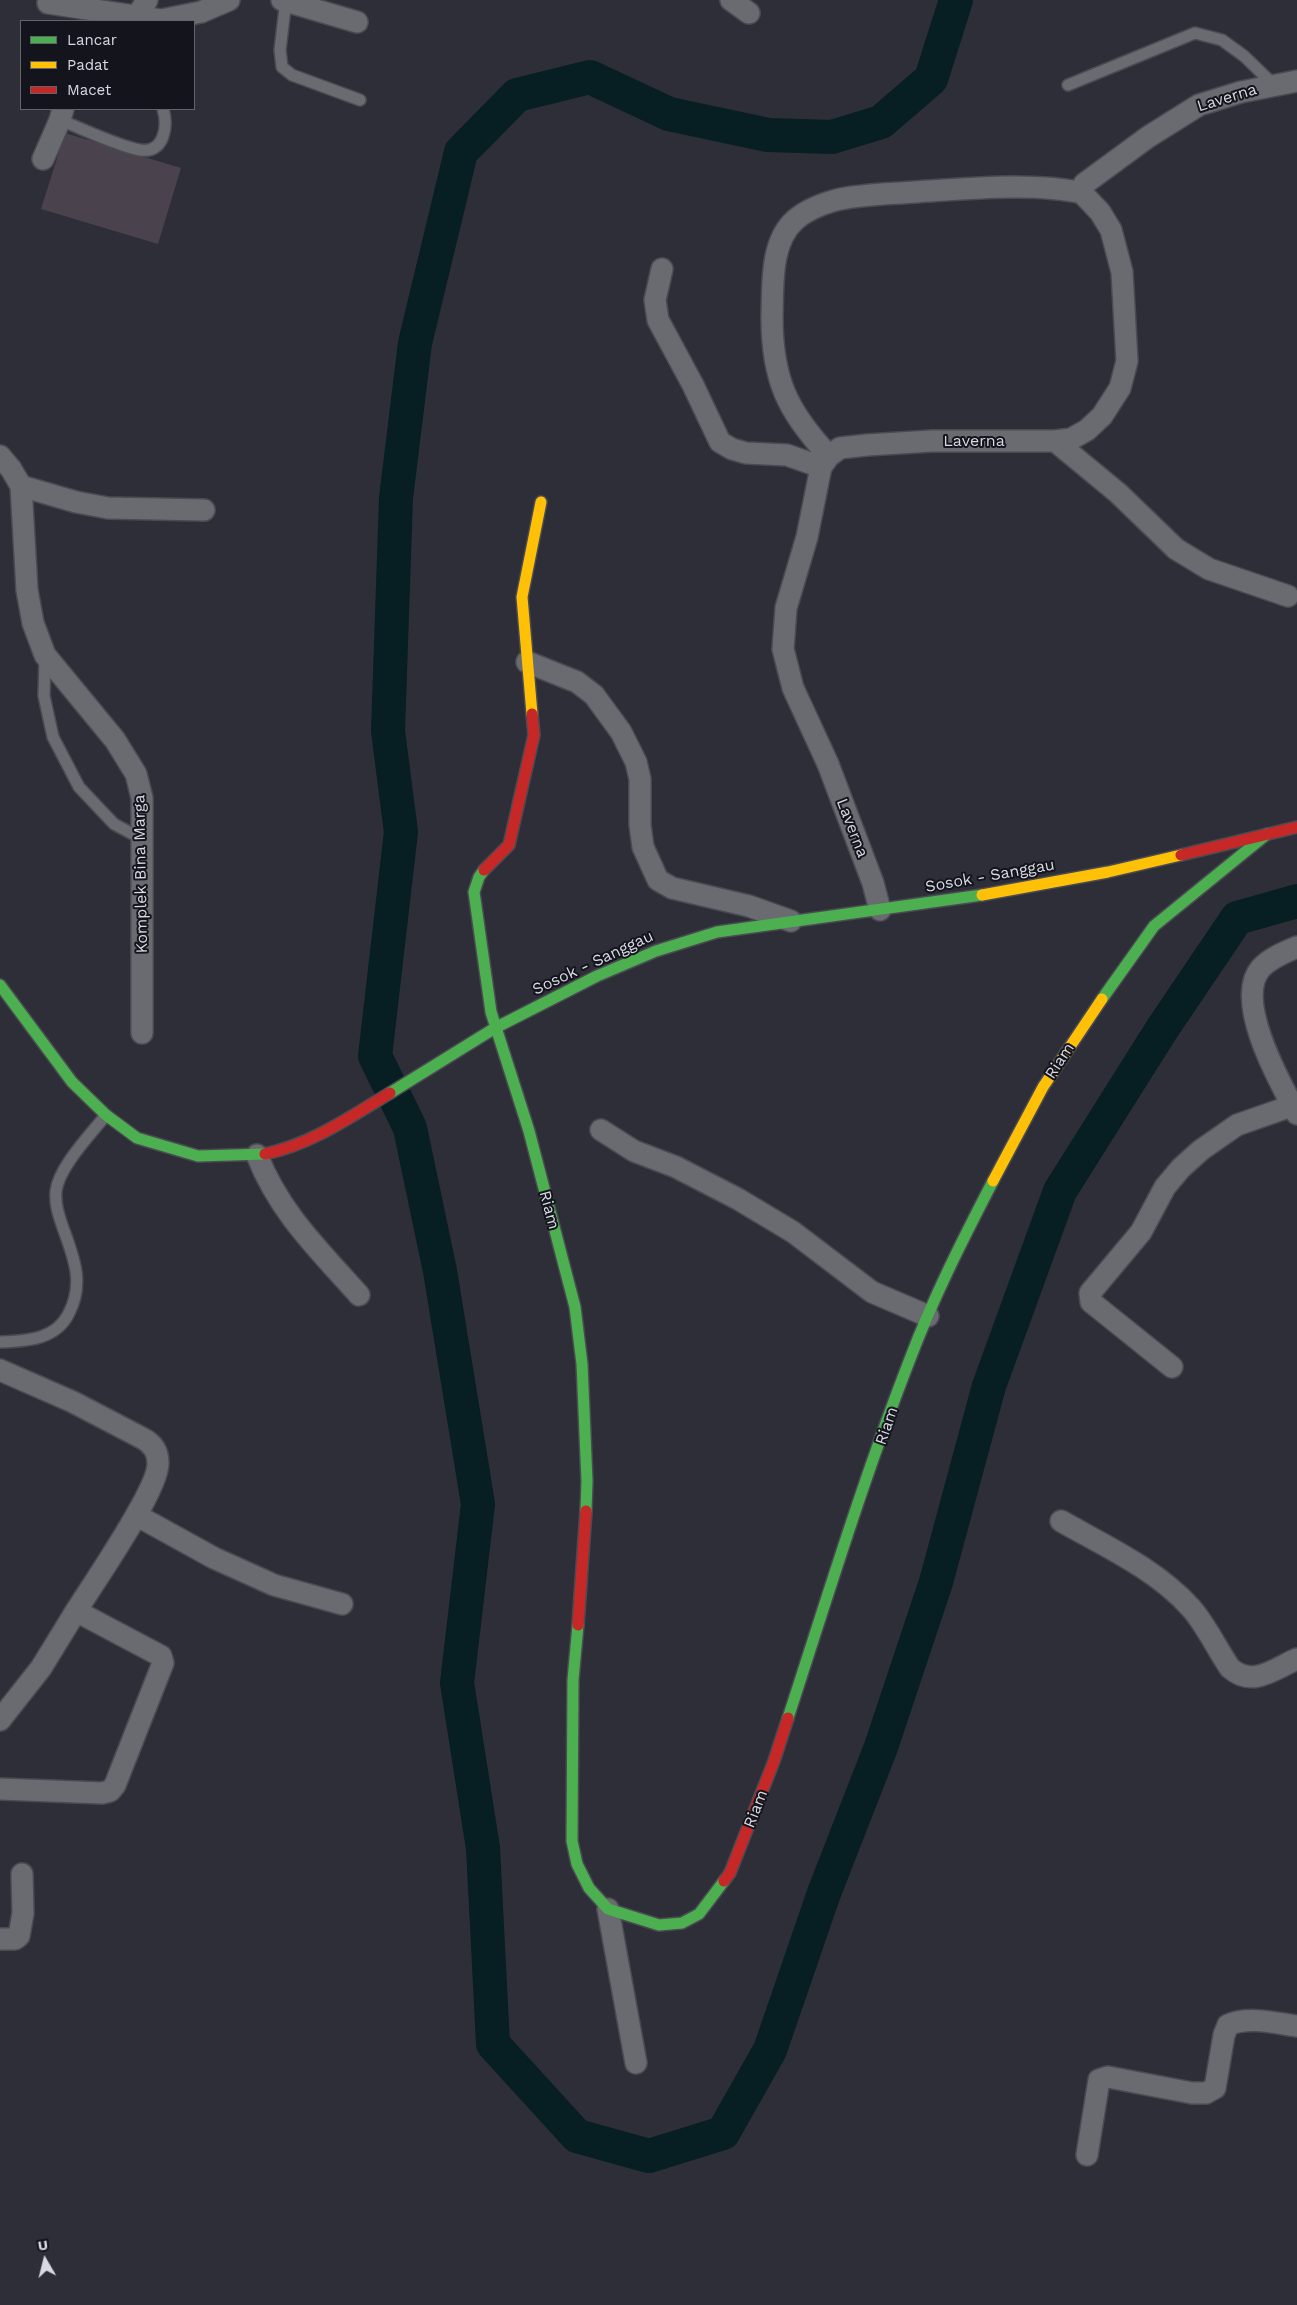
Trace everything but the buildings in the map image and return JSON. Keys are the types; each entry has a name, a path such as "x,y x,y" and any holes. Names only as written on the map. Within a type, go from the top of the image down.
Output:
{"main road":[{"name":"Riam","path":"541,502 522,597 522,617 534,735 509,845 503,854 489,864 475,882 474,892 484,967 495,1028 526,1122 575,1307 582,1364 587,1481 585,1535 573,1680 572,1841 577,1864 588,1888 608,1909 659,1924 682,1923 699,1914 730,1873 774,1761 854,1514 910,1358 958,1248 1013,1141 1043,1087 1114,980 1154,926 1268,834"},
{"name":"Sosok - Sanggau","path":"0,986 72,1082 106,1115 137,1138 165,1148 198,1156 257,1155 288,1149 332,1127 495,1028 597,976 656,951 717,932 979,896 1108,872 1297,827"}],"street":[{"path":"42,2 142,9 161,20 184,17 229,0"},
{"path":"282,0 358,22"},
{"path":"731,0 749,13"},
{"path":"42,2 59,20"},
{"name":"Laverna","path":"880,910 873,883 828,764 793,688 783,649 786,608 807,537 825,462 840,448 868,444 1055,441 1071,439 1087,430 1102,416 1120,388 1127,361 1122,272 1111,230 1100,212 1082,193 1084,184 1186,112 1221,97 1297,81"},
{"path":"43,160 61,115"},
{"path":"825,462 782,391 776,369 772,335 776,256 781,238 795,220 812,209 836,200 868,196 968,189 1051,189 1082,193"},
{"path":"662,270 655,300 658,320 693,385 720,442 746,453 787,455 825,462"},
{"path":"1055,441 1118,493 1176,548 1208,569 1288,596"},
{"name":"Komplek Bina Marga","path":"0,456 11,468 21,486 27,590 33,623 45,655 115,740 136,774 142,798 142,1033"},
{"path":"21,486 76,502 108,508 204,510"},
{"path":"527,662 577,682 594,694 621,732 636,762 640,779 640,825 643,847 658,880 672,888 749,906 792,921"},
{"path":"1172,1367 1091,1302 1090,1293 1141,1232 1165,1187 1201,1150 1237,1125 1295,1108 1264,1046 1251,1002 1252,988 1260,968 1280,954 1297,947"},
{"path":"601,1130 634,1150 676,1167 738,1199 794,1232 872,1292 928,1316"},
{"path":"257,1155 276,1198 359,1295"},
{"path":"0,1370 73,1402 150,1443 156,1451 158,1463 156,1475 136,1515 41,1668 0,1720"},
{"path":"136,1515 214,1558 274,1585 342,1604"},
{"path":"1061,1521 1132,1562 1176,1593 1191,1608 1230,1668 1238,1676 1248,1678 1261,1676 1297,1658"},
{"path":"0,1789 102,1793 110,1790 115,1785 163,1660 161,1656 76,1611"},
{"path":"0,1939 15,1939 19,1936 23,1913 22,1874"},
{"path":"608,1909 636,2064"},
{"path":"1087,2155 1099,2080 1108,2077 1192,2093 1206,2093 1215,2088 1224,2035 1228,2025 1238,2021 1251,2021 1297,2026"}],"lane":[{"path":"286,0 280,50 282,67 292,76 360,100"},
{"path":"1068,85 1195,33 1222,40 1244,56 1274,85"},
{"path":"61,115 142,150 156,147 164,138 167,122 163,110"},
{"path":"45,655 44,696 53,737 79,787 114,824 142,839"},
{"path":"0,1342 33,1341 54,1331 67,1319 76,1298 78,1277 55,1203 56,1188 66,1168 106,1115"}],"waterway":[{"path":"956,0 931,79 881,122 832,137 768,135 669,114 590,77 517,95 461,152 415,343 396,498 388,731 401,832 375,1056 410,1128 440,1271 478,1504 457,1683 483,1848 493,2044 577,2136 649,2156 723,2133 770,2050 824,1893 881,1747 936,1582 989,1386 1060,1191 1162,1029 1237,918 1297,901"}],"traffic: fast":[{"path":"1102,999 1154,926 1267,834"},
{"path":"484,870 479,877 474,892 491,1012 529,1131 575,1307 582,1364 587,1481 586,1511"},
{"path":"390,1093 495,1028 597,976 656,951 717,932 982,895"},
{"path":"0,985 72,1082 106,1115 137,1138 198,1156 265,1154"},
{"path":"788,1718 861,1493 893,1403 938,1291 993,1181"},
{"path":"578,1625 573,1680 572,1841 577,1864 589,1888 608,1909 659,1925 682,1923 699,1914 724,1881"}],"traffic: slow":[{"path":"532,714 522,597 541,502"},
{"path":"982,895 1108,872 1181,855"},
{"path":"993,1181 1043,1087 1102,999"}],"traffic: jam":[{"path":"484,870 509,845 534,735 532,714"},
{"path":"1181,855 1297,827"},
{"path":"265,1154 315,1137 390,1093"},
{"path":"578,1625 586,1511"},
{"path":"724,1881 730,1873 774,1761 788,1718"}]}
